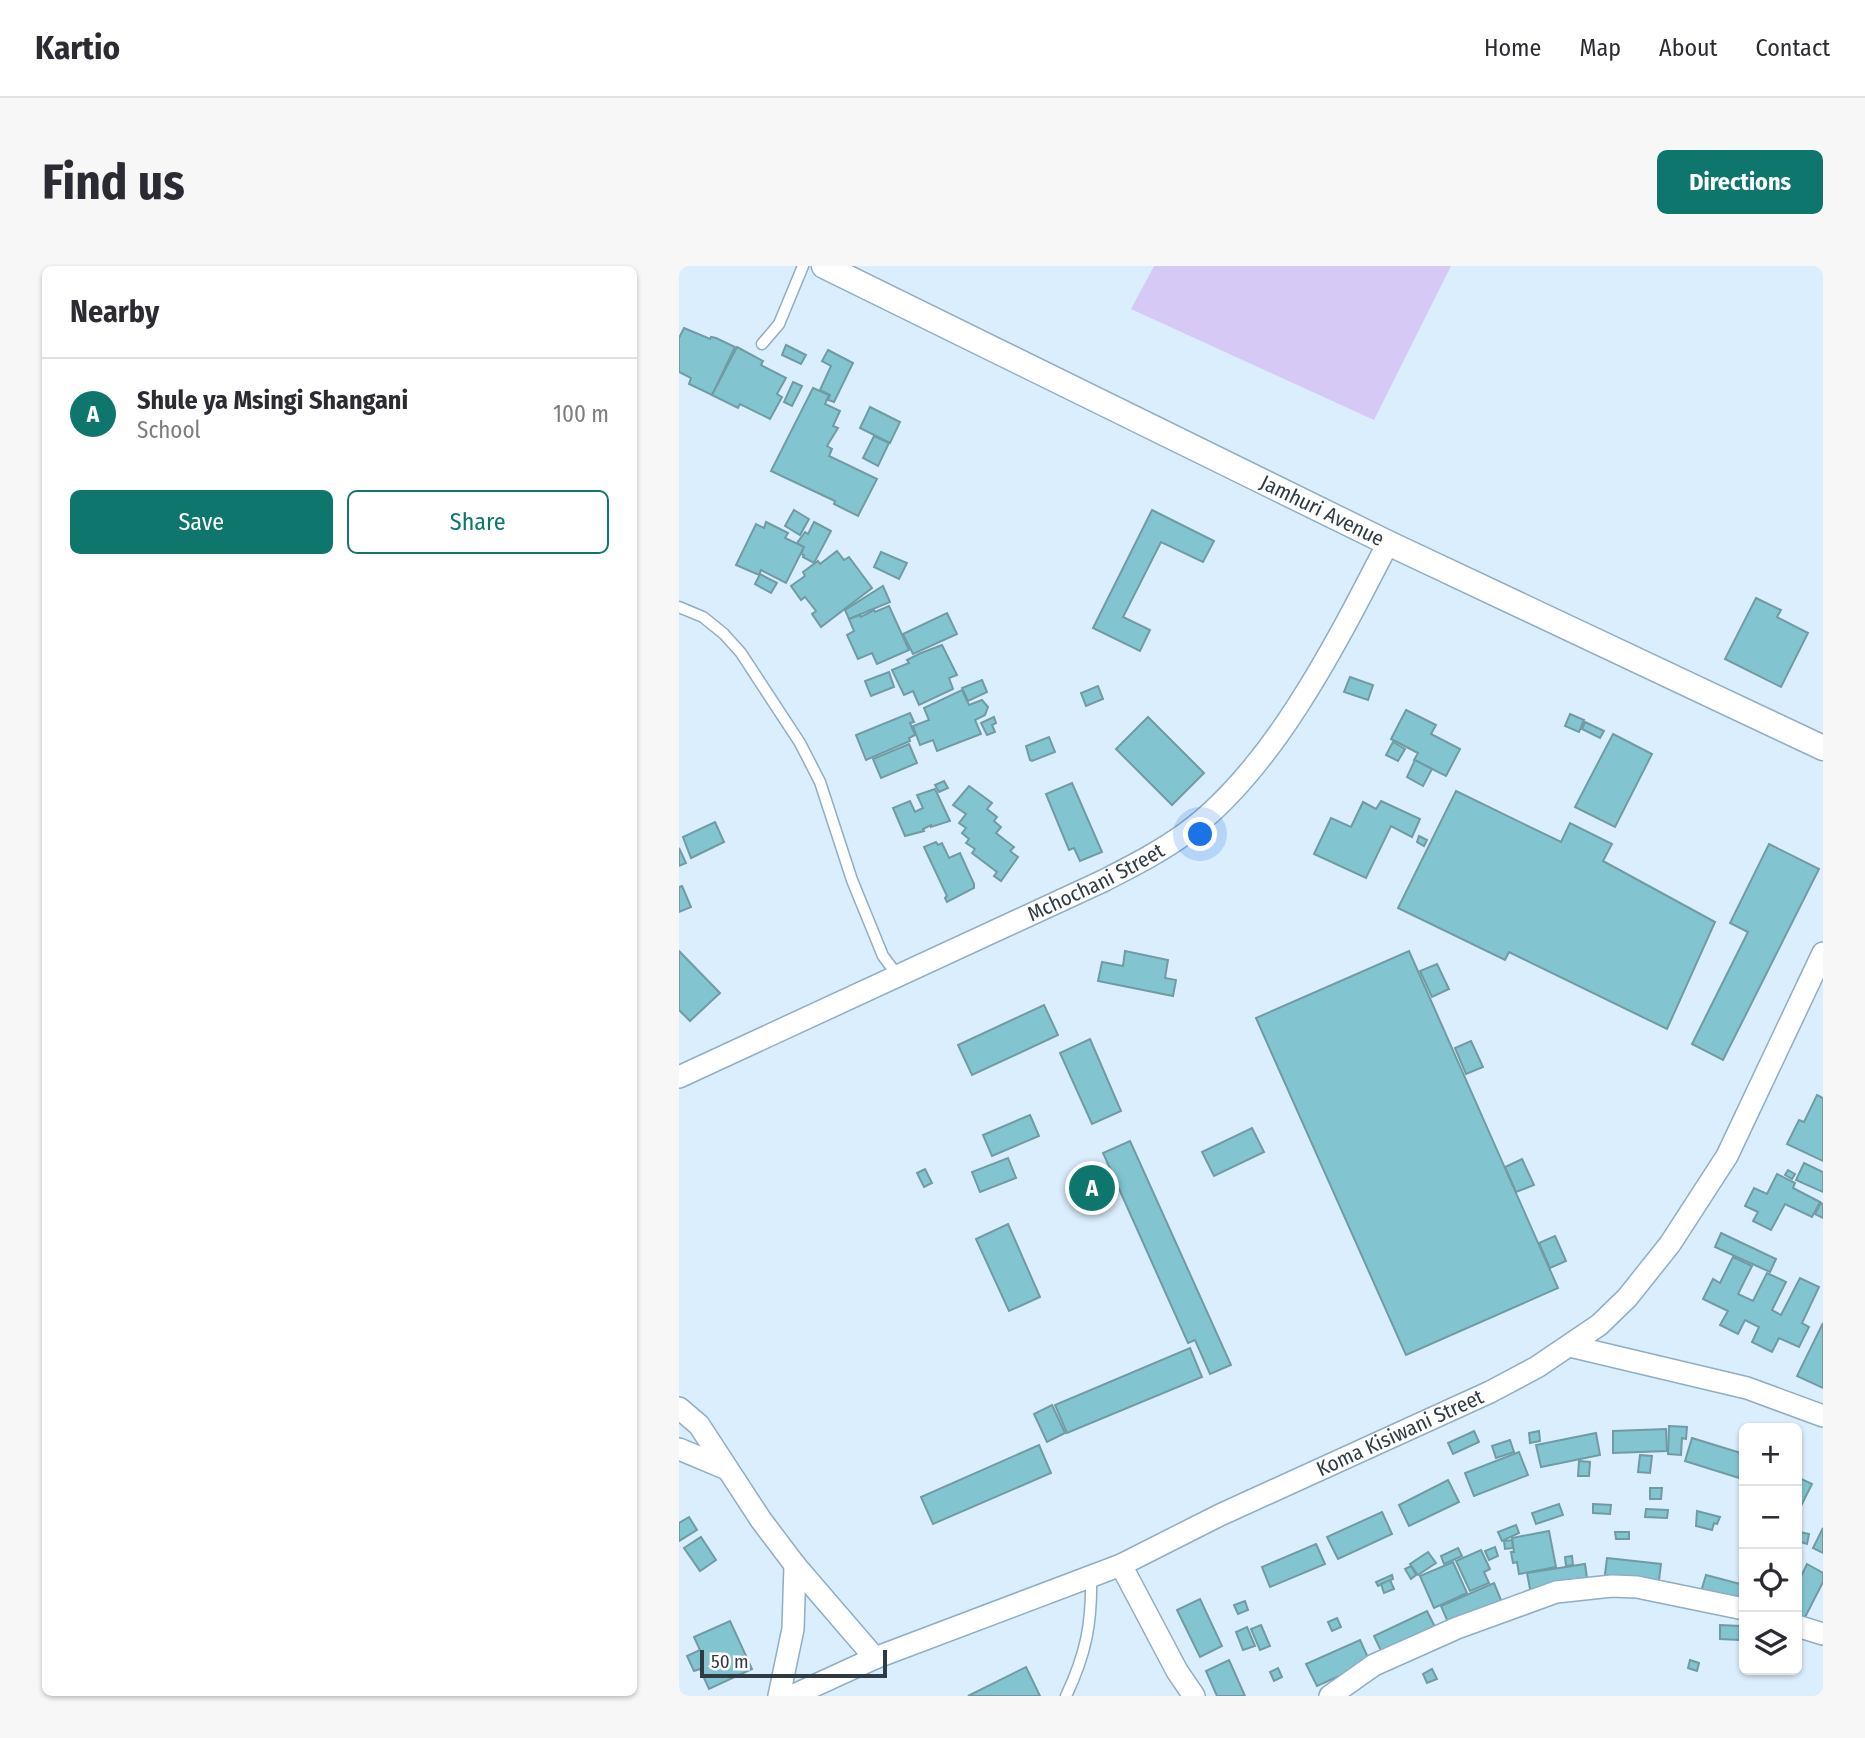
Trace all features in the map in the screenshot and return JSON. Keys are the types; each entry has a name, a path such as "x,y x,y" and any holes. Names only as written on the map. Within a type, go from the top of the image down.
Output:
{"street":[{"name":"Jamhuri Avenue","path":"824,266 1388,543 1823,748"},
{"name":"Mchochani Street","path":"679,1077 1151,857 1188,832 1225,799 1261,757 1308,689 1349,619 1388,543"},
{"name":"Koma Kisiwani Street","path":"792,1696 875,1658 1121,1565 1220,1515 1490,1392 1570,1346 1599,1325 1627,1298 1669,1244 1727,1156 1823,953"},
{"path":"1570,1346 1747,1388 1823,1416"},
{"path":"679,1408 699,1425 795,1565 875,1658"},
{"path":"679,1449 727,1469"},
{"path":"779,1696 793,1629 795,1565"},
{"path":"1121,1565 1177,1671 1194,1696"},
{"path":"1330,1696 1374,1665 1457,1628 1556,1592 1612,1586 1637,1587 1739,1608"},
{"path":"1802,1628 1823,1634"}],"lane":[{"path":"762,344 779,324 803,266"},
{"path":"679,607 702,617 724,634 741,653 800,743 820,782 852,880 883,956 898,976"},
{"path":"1066,1696 1084,1651 1091,1611 1091,1577"}],"shaded area":[{"path":"1154,266 1451,266 1374,420 1131,309"}],"building":[{"path":"684,328 735,347 712,395 689,384 691,378 679,372 679,338"},
{"path":"786,345 806,355 801,364 782,355"},
{"path":"737,347 763,361 761,365 786,378 777,394 782,397 770,419 740,404 738,408 712,395"},
{"path":"828,350 853,363 834,402 828,400 830,395 820,390 831,366 822,361"},
{"path":"793,382 802,386 792,406 784,402"},
{"path":"813,388 829,395 825,404 840,411 833,426 838,428 827,446 832,449 829,456 877,479 858,516 834,504 835,501 771,471"},
{"path":"870,407 900,422 890,443 860,428"},
{"path":"874,436 889,443 878,466 863,458"},
{"path":"794,510 809,519 800,535 785,526"},
{"path":"1152,510 1214,541 1203,562 1161,542 1123,617 1150,630 1140,651 1093,628"},
{"path":"766,522 788,533 785,538 804,547 786,583 761,570 759,575 736,565 756,524 764,528"},
{"path":"814,522 831,531 814,563 803,557 801,554 804,547 797,543 805,532 808,534"},
{"path":"837,551 844,560 849,557 872,588 821,627 812,614 816,611 805,597 801,600 791,586 805,576 803,572 818,561 820,564"},
{"path":"881,552 907,563 899,579 874,567"},
{"path":"760,574 777,583 771,593 755,584"},
{"path":"883,586 890,602 849,619 845,610"},
{"path":"1756,598 1781,610 1777,617 1808,633 1781,687 1725,659"},
{"path":"889,606 909,650 877,664 872,653 858,659 847,635 854,631 849,619"},
{"path":"947,613 957,634 913,654 903,634"},
{"path":"942,645 957,675 949,678 953,689 919,705 913,691 904,695 892,670 909,663 907,660 921,653"},
{"path":"889,672 894,687 871,696 865,681"},
{"path":"1350,677 1373,685 1368,700 1344,692"},
{"path":"982,680 987,692 968,701 962,688"},
{"path":"1098,686 1103,699 1086,706 1081,693"},
{"path":"962,690 969,705 982,700 988,707 985,715 975,720 981,734 937,751 933,740 920,745 913,726 929,720 924,708"},
{"path":"1406,710 1436,725 1431,734 1460,749 1446,776 1414,760 1418,753 1391,739"},
{"path":"910,713 914,722 910,723 915,735 909,738 910,741 866,760 856,735"},
{"path":"1570,714 1584,720 1579,732 1565,726"},
{"path":"994,717 996,723 992,725 995,732 987,735 981,723"},
{"path":"1148,717 1204,773 1172,805 1116,749"},
{"path":"1585,722 1604,731 1600,738 1582,729"},
{"path":"1613,734 1652,754 1615,827 1575,807"},
{"path":"1049,737 1055,752 1030,760 1026,746"},
{"path":"1393,742 1405,749 1398,761 1386,755"},
{"path":"909,744 917,763 881,778 873,759"},
{"path":"1415,760 1432,769 1423,786 1407,777"},
{"path":"944,781 948,788 939,792 935,785"},
{"path":"1072,783 1102,852 1080,861 1074,848 1069,850 1046,794"},
{"path":"969,786 992,803 987,809 997,817 994,821 1001,827 996,833 1014,847 1010,851 1018,857 1001,881 994,876 997,872 972,853 975,849 966,843 969,839 962,833 966,828 959,823 966,814 953,805"},
{"path":"935,789 950,821 931,825 923,829 924,831 905,836 893,808 910,801 915,812 923,808 917,795"},
{"path":"1456,791 1561,842 1570,823 1612,844 1603,861 1715,922 1667,1029 1509,952 1505,960 1398,908"},
{"path":"1381,801 1420,819 1412,837 1391,826 1366,878 1314,854 1331,818 1351,827 1363,802 1376,809"},
{"path":"715,822 724,842 691,858 683,837"},
{"path":"1419,836 1427,840 1424,846 1417,842"},
{"path":"936,842 938,845 942,843 949,858 960,853 974,884 974,888 947,902 947,896 924,847"},
{"path":"1769,844 1819,869 1723,1060 1692,1044 1748,932 1730,923"},
{"path":"679,848 686,863 679,866"},
{"path":"682,886 691,907 679,912 679,887"},
{"path":"679,951 720,993 690,1021 679,1010"},
{"path":"1125,951 1168,960 1165,978 1176,980 1173,996 1098,981 1102,962 1123,966"},
{"path":"1409,951 1558,1288 1406,1355 1256,1018"},
{"path":"1437,964 1449,989 1432,997 1420,971"},
{"path":"1044,1005 1058,1035 972,1075 958,1045"},
{"path":"1090,1039 1121,1111 1092,1124 1060,1053"},
{"path":"1471,1041 1483,1067 1466,1074 1455,1048"},
{"path":"1817,1095 1823,1098 1823,1161 1787,1144 1799,1120 1804,1122"},
{"path":"1030,1115 1039,1136 992,1156 983,1135"},
{"path":"1252,1128 1264,1152 1214,1176 1202,1152"},
{"path":"1130,1141 1231,1365 1210,1374 1195,1340 1188,1343 1103,1153"},
{"path":"1008,1158 1016,1178 980,1192 972,1172"},
{"path":"1522,1159 1534,1185 1516,1192 1505,1167"},
{"path":"1804,1163 1823,1172 1823,1192 1796,1180"},
{"path":"925,1169 932,1183 924,1187 917,1173"},
{"path":"1788,1170 1795,1174 1792,1179 1785,1175"},
{"path":"1777,1174 1795,1183 1793,1188 1820,1202 1812,1217 1785,1204 1771,1230 1753,1221 1758,1212 1745,1206 1754,1188 1767,1194"},
{"path":"1821,1203 1823,1204 1823,1218 1815,1214"},
{"path":"1008,1224 1040,1297 1009,1311 976,1239"},
{"path":"1721,1233 1776,1259 1770,1272 1715,1247"},
{"path":"1555,1236 1566,1261 1550,1268 1539,1243"},
{"path":"1733,1257 1752,1266 1738,1294 1753,1301 1767,1273 1786,1282 1772,1310 1781,1315 1800,1278 1819,1287 1802,1323 1809,1327 1799,1347 1779,1338 1772,1352 1752,1342 1759,1327 1745,1320 1738,1334 1720,1325 1728,1311 1703,1299 1713,1279 1720,1283"},
{"path":"1823,1323 1823,1388 1797,1376"},
{"path":"1190,1348 1202,1377 1067,1433 1055,1405"},
{"path":"1052,1405 1065,1433 1047,1442 1034,1414"},
{"path":"1669,1426 1687,1427 1686,1439 1682,1438 1681,1455 1668,1454"},
{"path":"1666,1429 1667,1451 1613,1453 1613,1431"},
{"path":"1474,1431 1479,1442 1453,1454 1448,1443"},
{"path":"1539,1431 1540,1441 1530,1443 1529,1433"},
{"path":"1596,1433 1600,1455 1541,1467 1536,1445"},
{"path":"1692,1438 1739,1452 1739,1478 1685,1461"},
{"path":"1510,1440 1514,1452 1496,1458 1492,1446"},
{"path":"1039,1445 1051,1473 933,1524 921,1497"},
{"path":"1519,1452 1528,1475 1474,1496 1465,1473"},
{"path":"1640,1455 1652,1456 1650,1473 1638,1472"},
{"path":"1579,1461 1590,1462 1589,1476 1578,1476"},
{"path":"1802,1479 1812,1484 1802,1504"},
{"path":"1448,1480 1459,1502 1409,1526 1399,1505"},
{"path":"1650,1488 1662,1488 1661,1499 1650,1499"},
{"path":"1559,1504 1563,1515 1536,1524 1532,1513"},
{"path":"1593,1504 1611,1505 1610,1514 1593,1513"},
{"path":"1646,1509 1668,1510 1667,1518 1645,1517"},
{"path":"1697,1511 1720,1517 1712,1530 1696,1526"},
{"path":"1382,1512 1392,1534 1338,1559 1327,1537"},
{"path":"689,1517 697,1530 679,1541 679,1523"},
{"path":"1516,1525 1519,1533 1502,1541 1498,1532"},
{"path":"1823,1528 1823,1553 1813,1548"},
{"path":"1549,1531 1556,1567 1519,1574 1517,1562 1513,1563 1512,1538"},
{"path":"1615,1532 1629,1532 1629,1539 1616,1539"},
{"path":"1802,1532 1809,1534 1807,1544 1802,1542"},
{"path":"701,1537 716,1560 700,1571 684,1548"},
{"path":"1512,1540 1513,1548 1505,1549 1504,1541"},
{"path":"1316,1544 1325,1564 1270,1587 1262,1567"},
{"path":"1495,1547 1498,1556 1489,1560 1485,1551"},
{"path":"1458,1548 1462,1556 1444,1564 1441,1556"},
{"path":"1481,1550 1490,1569 1484,1572 1489,1583 1470,1591 1456,1561"},
{"path":"1428,1552 1436,1563 1418,1575 1410,1564"},
{"path":"1572,1556 1573,1565 1566,1566 1565,1557"},
{"path":"1607,1558 1661,1564 1658,1588 1604,1582"},
{"path":"1453,1562 1467,1593 1434,1608 1420,1576"},
{"path":"1585,1564 1588,1585 1531,1594 1527,1573"},
{"path":"1807,1564 1823,1573 1823,1582 1802,1623 1802,1612 1802,1574"},
{"path":"1411,1566 1416,1575 1411,1579 1405,1569"},
{"path":"1392,1575 1393,1579 1378,1586 1376,1582"},
{"path":"1706,1575 1739,1584 1739,1609 1699,1598"},
{"path":"1390,1580 1394,1589 1384,1593 1381,1584"},
{"path":"1494,1583 1503,1605 1450,1627 1441,1606"},
{"path":"1200,1599 1222,1646 1200,1657 1177,1610"},
{"path":"1245,1601 1248,1610 1238,1614 1234,1605"},
{"path":"1427,1611 1437,1631 1384,1657 1374,1636"},
{"path":"1337,1618 1341,1627 1332,1631 1328,1622"},
{"path":"730,1621 752,1669 709,1689 700,1669 694,1671 687,1656 700,1650 694,1637"},
{"path":"1261,1625 1270,1646 1260,1650 1251,1629"},
{"path":"1720,1625 1739,1626 1739,1640 1720,1639"},
{"path":"1247,1627 1255,1646 1243,1650 1236,1632"},
{"path":"1360,1640 1370,1662 1317,1686 1306,1664"},
{"path":"1229,1660 1245,1696 1217,1696 1206,1671"},
{"path":"1690,1660 1699,1663 1697,1671 1688,1668"},
{"path":"1026,1667 1040,1696 968,1696"},
{"path":"1278,1668 1282,1677 1274,1681 1270,1672"},
{"path":"1432,1669 1437,1679 1427,1683 1423,1674"}],"place":[{"name":"Shule ya Msingi Shangani","path":"1092,1188"}]}
